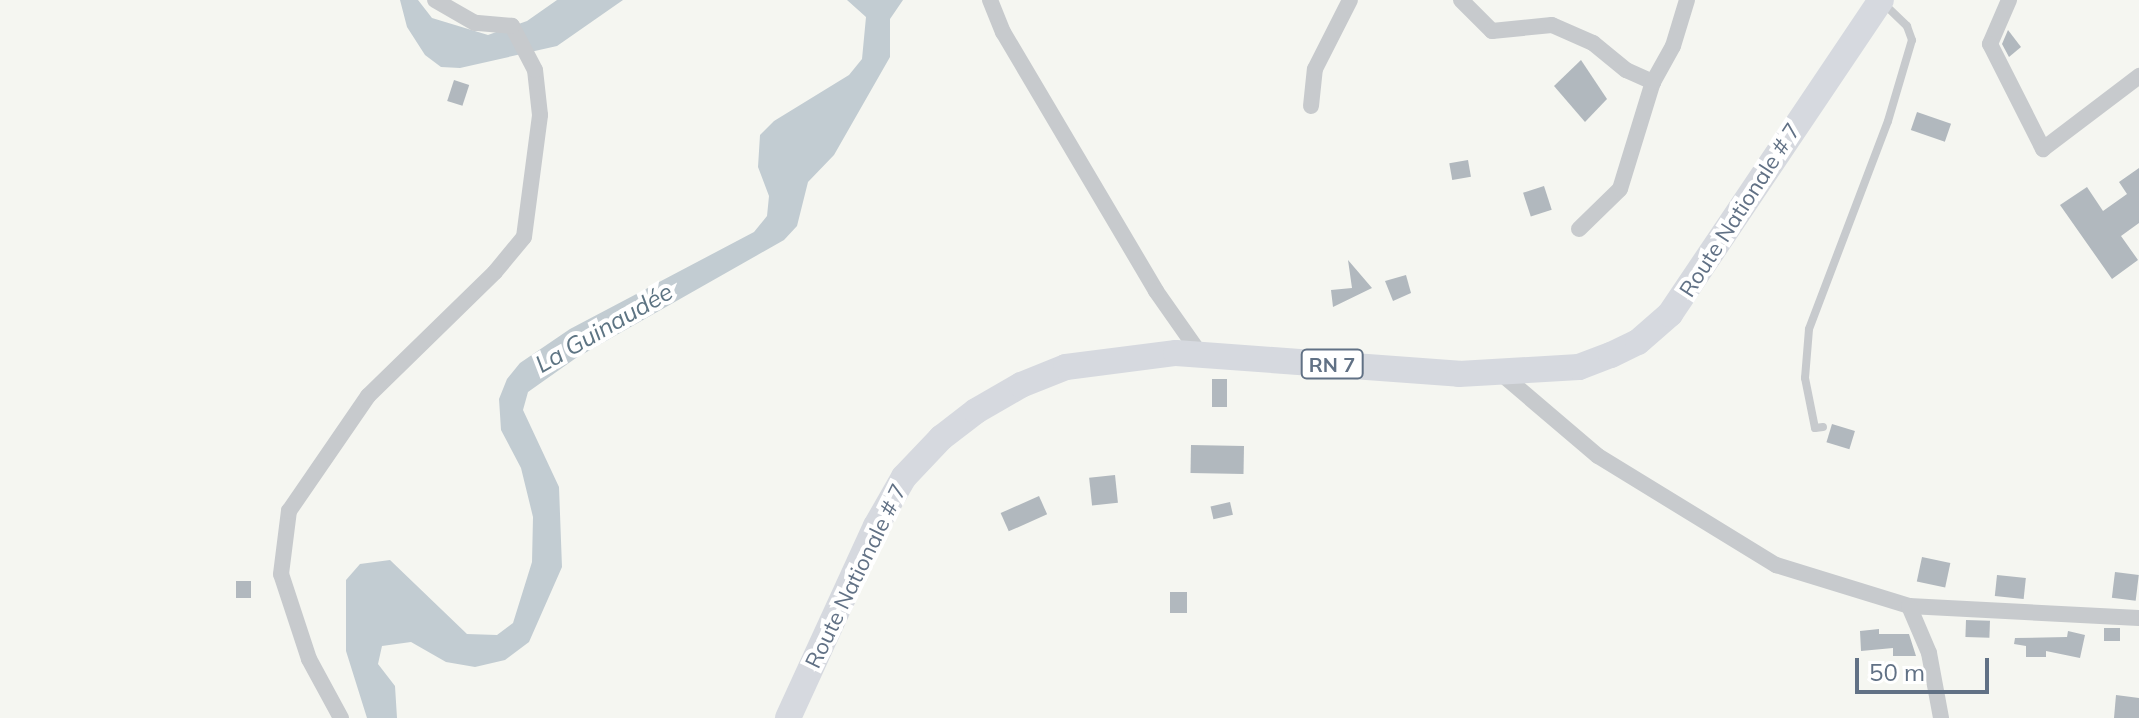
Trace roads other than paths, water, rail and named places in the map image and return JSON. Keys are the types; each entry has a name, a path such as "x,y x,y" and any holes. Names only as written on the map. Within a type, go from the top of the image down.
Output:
{"main road":[{"name":"Route Nationale # 7","path":"788,718 876,526 904,477 941,438 1021,385 1066,367 1201,355 1459,374 1579,367 1638,342 1670,314 1881,0"}],"street":[{"path":"341,718 309,659 281,574 289,511 368,396 495,272 524,237 540,115 535,70 512,26 475,23 435,0"},
{"path":"990,0 1003,32 1156,291 1201,355"},
{"path":"1311,106 1315,69 1350,0"},
{"path":"1461,0 1492,31 1552,25 1593,43 1626,70 1653,82"},
{"path":"1579,229 1620,189 1653,82 1673,46 1687,0"},
{"path":"2009,0 1990,44 2043,149 2139,76"},
{"path":"1498,371 1598,456 1776,565 1909,606 2139,618"},
{"path":"1909,606 1929,653 1941,718"}],"lane":[{"path":"1823,427 1815,428 1805,378 1809,329 1888,121 1912,40 1907,26 1881,0"}],"water":[{"path":"400,0 418,0 432,18 488,35 527,21 557,0 623,0 557,46 460,68 441,67 425,55 407,27"},
{"name":"La Guinaudée","path":"847,0 903,0 890,19 890,57 834,155 808,182 797,226 784,240 576,358 528,392 523,410 559,487 562,567 529,642 505,660 475,667 446,662 411,642 382,646 378,664 395,686 397,718 367,718 346,651 346,580 360,564 390,560 467,634 497,635 513,623 532,562 533,517 521,468 501,430 499,399 507,379 520,363 570,329 754,232 767,216 769,196 758,167 760,135 774,121 849,75 862,59 866,17"}]}
